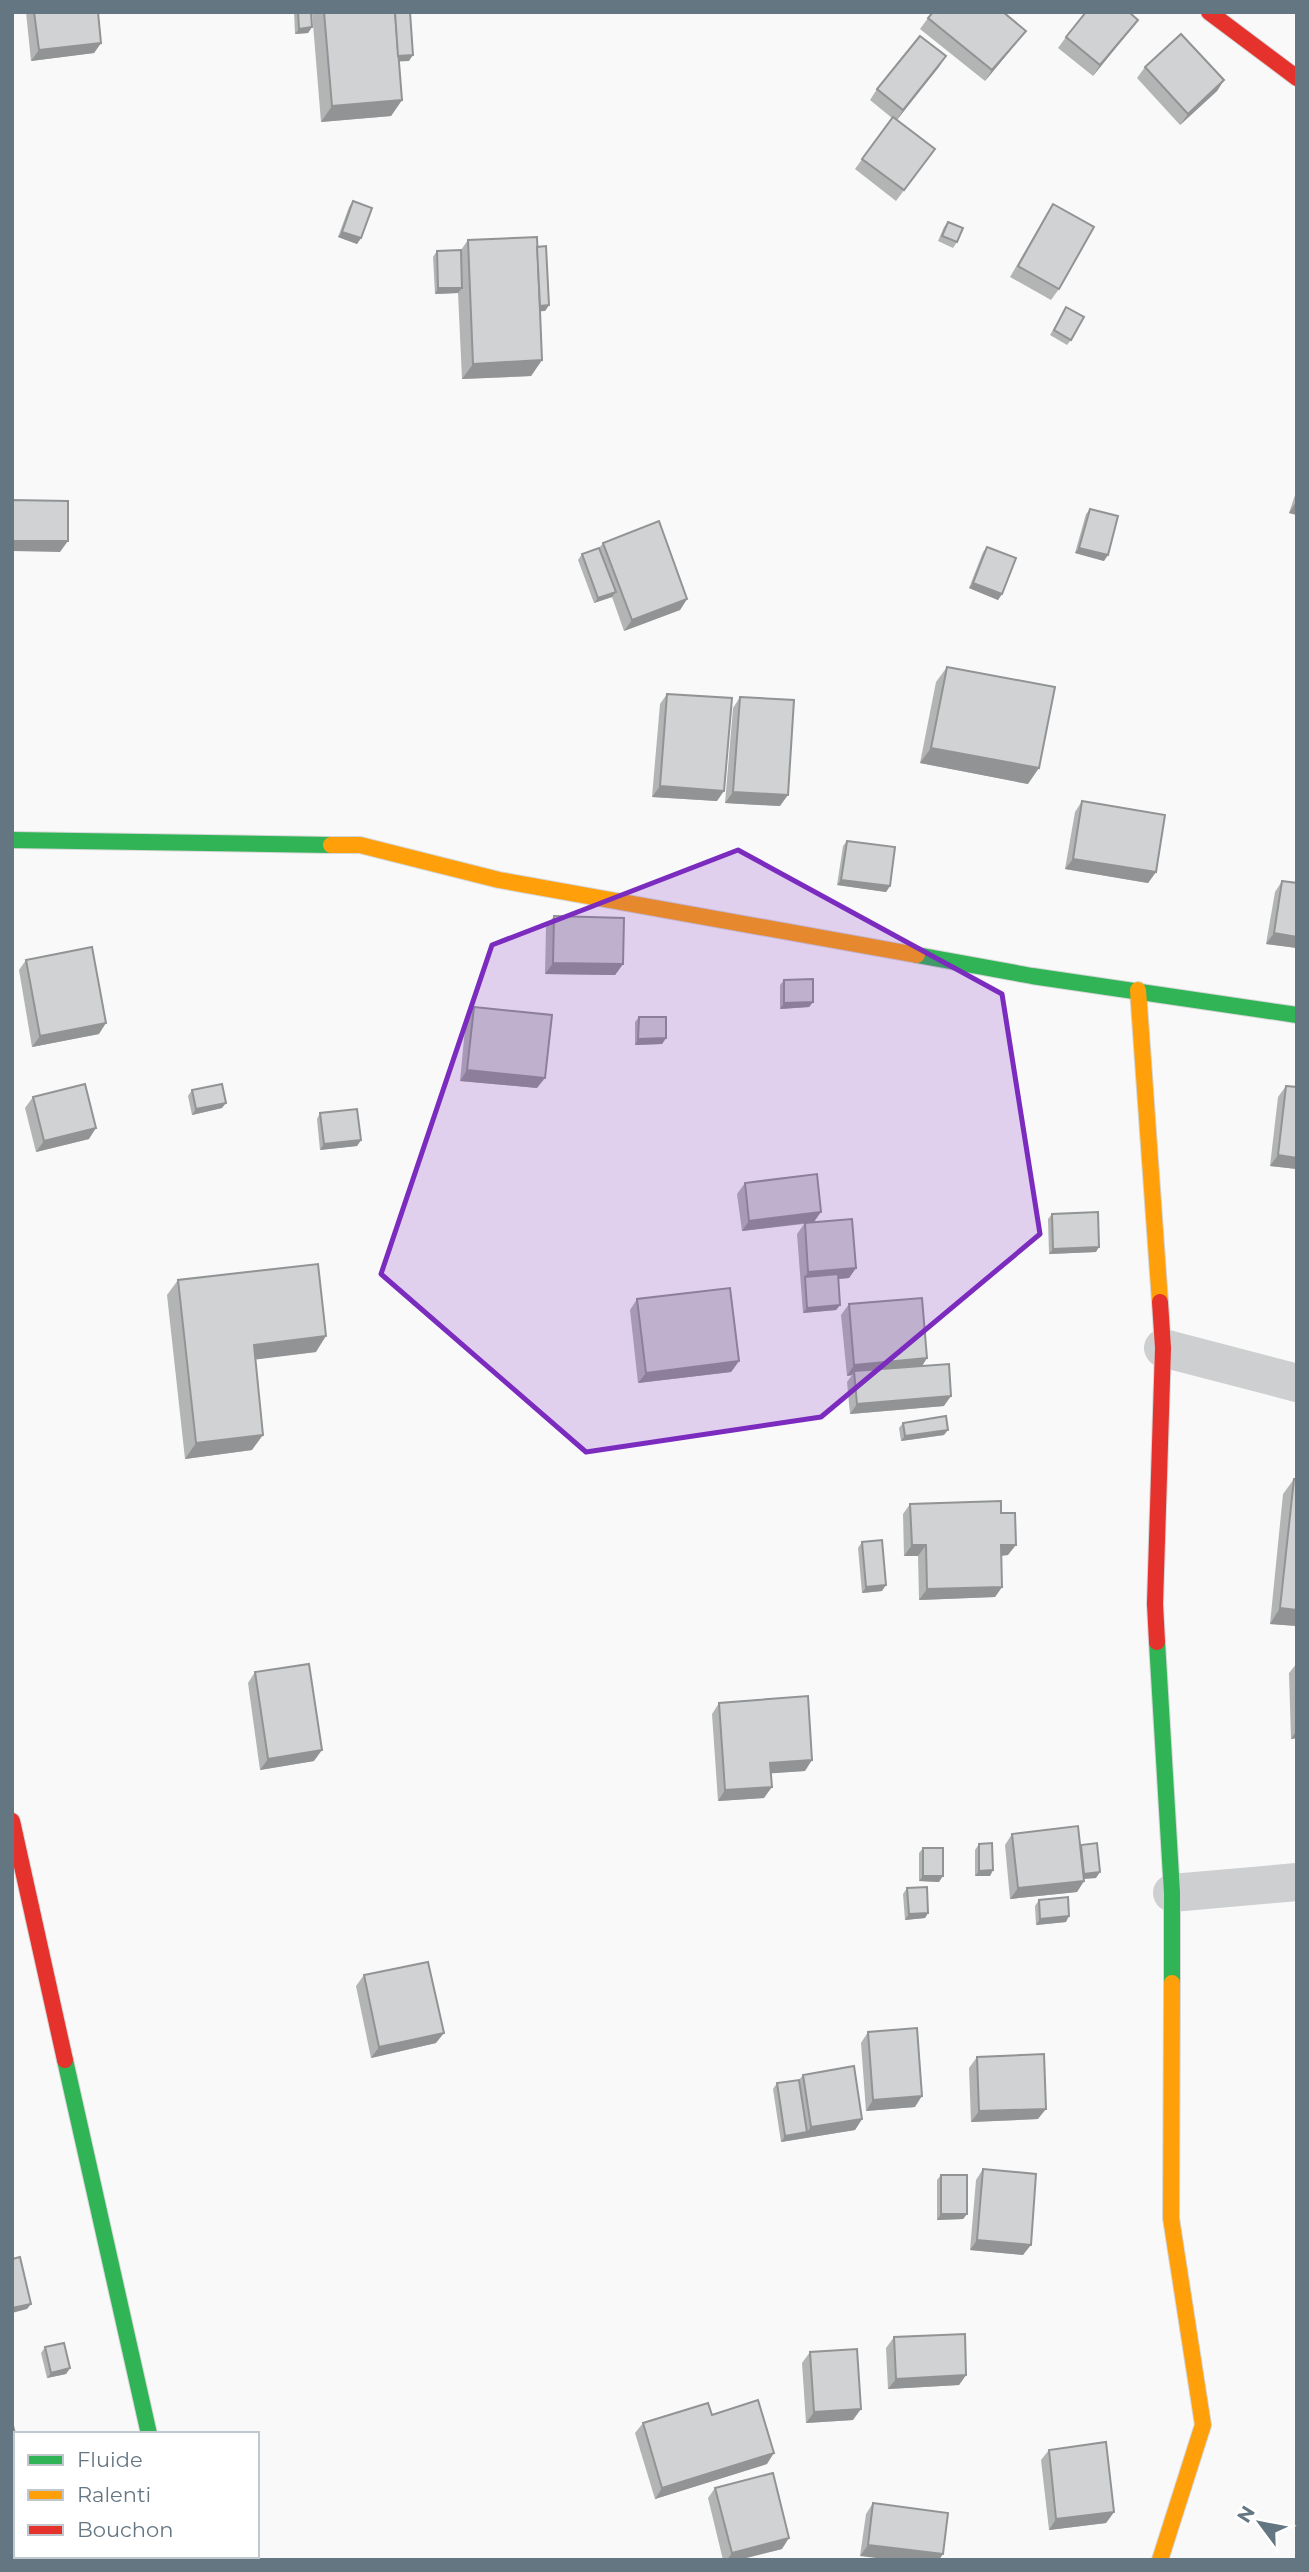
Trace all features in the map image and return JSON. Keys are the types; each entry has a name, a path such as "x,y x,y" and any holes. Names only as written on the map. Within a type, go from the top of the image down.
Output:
{"street":[{"path":"1209,12 1297,78"},
{"path":"12,840 360,845 499,880 1032,976 1297,1015"},
{"path":"1138,990 1163,1348 1155,1604 1172,1893 1171,2218 1203,2424 1160,2560"},
{"path":"1163,1348 1297,1383"},
{"path":"12,1821 149,2432"},
{"path":"1172,1893 1297,1882"}],"highlighted area":[{"path":"738,850 1002,994 1040,1234 821,1417 586,1452 381,1274 492,945"}],"building":[{"path":"34,12 98,12 101,43 39,50"},
{"path":"298,12 311,12 312,27 299,29"},
{"path":"324,12 395,12 402,100 332,106"},
{"path":"395,12 410,12 413,55 398,56"},
{"path":"933,12 1003,12 1026,31 992,70 928,18"},
{"path":"1086,12 1129,12 1138,20 1100,65 1066,37"},
{"path":"1181,34 1224,80 1188,114 1145,67"},
{"path":"920,36 946,56 903,110 877,89"},
{"path":"893,117 935,149 904,190 862,159"},
{"path":"353,201 372,208 361,238 342,232"},
{"path":"1053,204 1094,227 1059,289 1018,266"},
{"path":"948,222 963,228 957,242 942,236"},
{"path":"537,237 542,360 473,364 468,240"},
{"path":"546,246 549,305 540,306 537,247"},
{"path":"461,250 462,288 438,288 437,251"},
{"path":"1066,307 1084,317 1071,340 1054,330"},
{"path":"12,500 68,501 68,541 12,541"},
{"path":"1090,509 1118,516 1108,555 1079,548"},
{"path":"659,521 687,599 632,620 603,543"},
{"path":"987,547 1016,558 1002,594 973,583"},
{"path":"599,548 616,592 598,598 582,554"},
{"path":"947,667 1055,687 1039,768 931,748"},
{"path":"667,694 732,698 724,791 660,786"},
{"path":"740,697 794,700 788,795 733,792"},
{"path":"1082,801 1165,815 1156,872 1073,859"},
{"path":"847,841 895,847 890,886 841,880"},
{"path":"1282,881 1297,883 1297,937 1274,933"},
{"path":"554,916 624,918 623,964 553,963"},
{"path":"92,947 106,1023 40,1036 26,960"},
{"path":"813,979 813,1002 784,1003 784,980"},
{"path":"474,1007 552,1015 545,1078 467,1070"},
{"path":"639,1017 666,1017 666,1038 638,1039"},
{"path":"85,1084 96,1128 44,1141 33,1097"},
{"path":"222,1084 226,1103 196,1109 192,1090"},
{"path":"1286,1086 1297,1087 1297,1158 1278,1155"},
{"path":"357,1109 361,1140 324,1144 320,1113"},
{"path":"817,1174 821,1212 749,1221 745,1183"},
{"path":"1098,1212 1099,1247 1053,1249 1052,1214"},
{"path":"852,1219 856,1268 808,1272 805,1223"},
{"path":"318,1264 326,1336 254,1345 263,1435 196,1443 178,1280"},
{"path":"838,1274 840,1305 807,1308 805,1277"},
{"path":"730,1288 739,1361 646,1373 637,1299"},
{"path":"922,1298 927,1358 854,1365 849,1304"},
{"path":"949,1364 951,1396 857,1404 854,1371"},
{"path":"946,1416 948,1430 905,1436 903,1423"},
{"path":"1294,1479 1297,1479 1297,1610 1280,1608"},
{"path":"1001,1501 1001,1513 1015,1513 1016,1545 1001,1545 1002,1587 927,1589 926,1545 912,1545 910,1504"},
{"path":"882,1540 886,1585 866,1587 862,1542"},
{"path":"309,1664 322,1750 268,1759 255,1672"},
{"path":"808,1696 812,1760 770,1763 772,1787 725,1790 719,1703"},
{"path":"1078,1826 1084,1881 1018,1888 1012,1834"},
{"path":"992,1843 993,1870 979,1871 979,1844"},
{"path":"1097,1843 1100,1872 1084,1874 1081,1845"},
{"path":"923,1848 943,1848 943,1876 923,1876"},
{"path":"927,1887 928,1913 909,1914 907,1888"},
{"path":"1068,1897 1069,1916 1040,1919 1039,1900"},
{"path":"428,1962 444,2033 379,2047 364,1975"},
{"path":"917,2028 922,2096 873,2100 868,2032"},
{"path":"1044,2054 1046,2109 979,2111 977,2057"},
{"path":"854,2066 862,2119 811,2127 803,2075"},
{"path":"799,2080 807,2132 785,2136 777,2083"},
{"path":"983,2169 1036,2174 1031,2245 977,2240"},
{"path":"941,2175 967,2175 967,2214 941,2214"},
{"path":"20,2257 31,2304 12,2308 12,2259"},
{"path":"965,2334 966,2375 896,2379 894,2337"},
{"path":"64,2343 70,2368 51,2373 45,2347"},
{"path":"857,2349 861,2409 814,2412 810,2352"},
{"path":"758,2400 774,2453 662,2488 643,2423 708,2403 712,2415"},
{"path":"12,2422 15,2432 12,2472"},
{"path":"1106,2442 1114,2512 1056,2519 1049,2450"},
{"path":"773,2473 789,2538 732,2553 715,2488"},
{"path":"873,2503 948,2513 943,2554 868,2545"}],"traffic: fast":[{"path":"12,840 331,845"},
{"path":"917,955 1032,976 1297,1015"},
{"path":"1157,1642 1172,1893 1172,1983"},
{"path":"65,2060 149,2432"}],"traffic: slow":[{"path":"331,845 360,845 499,880 917,955"},
{"path":"1138,990 1160,1302"},
{"path":"1160,2560 1203,2425 1171,2218 1172,1983"}],"traffic: jam":[{"path":"1209,12 1297,78"},
{"path":"1157,1642 1155,1604 1163,1348 1160,1302"},
{"path":"12,1821 65,2060"}]}
